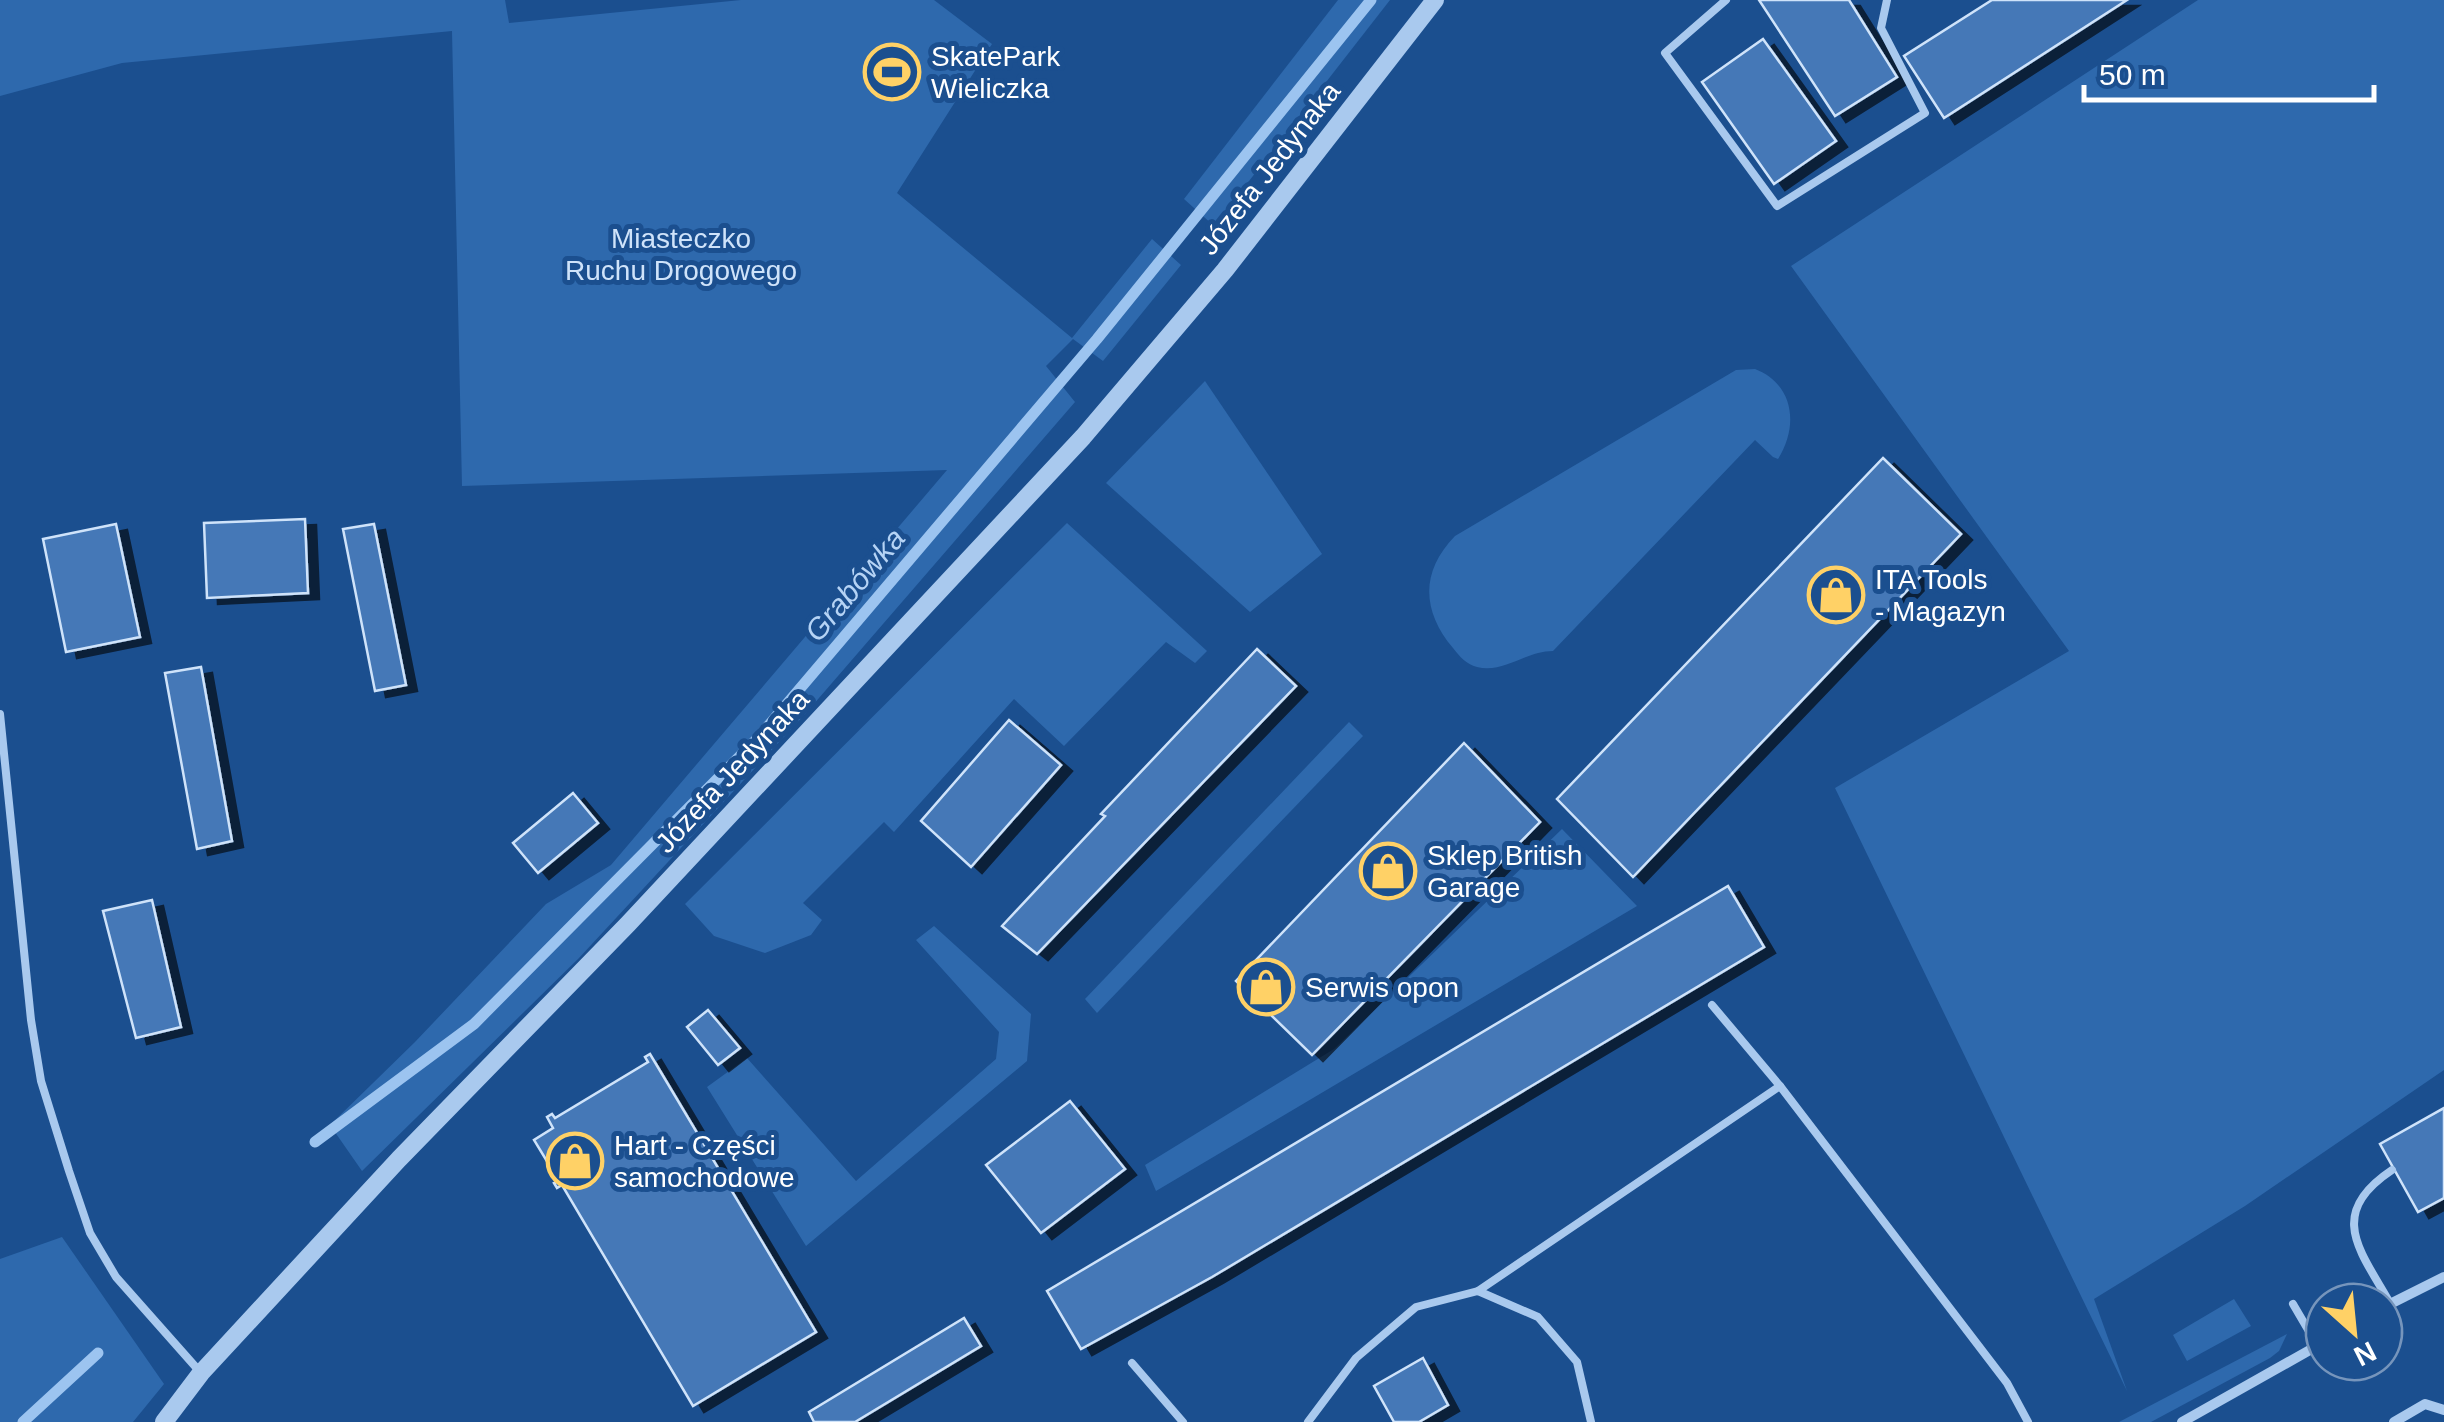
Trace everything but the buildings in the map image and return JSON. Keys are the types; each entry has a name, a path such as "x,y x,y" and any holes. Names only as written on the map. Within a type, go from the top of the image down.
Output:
{"street":[{"name":"Józefa Jedynaka","path":"164,1422 201,1373 399,1159 628,924 1083,437 1225,270 1435,0"},
{"path":"2404,1297 2444,1277"},
{"path":"2182,1422 2304,1354"},
{"path":"2394,1422 2425,1404 2444,1410"}],"lane":[{"path":"1726,0 1665,53 1777,206 1924,113 1882,28 1887,0"},
{"path":"0,714 31,1020 41,1081 68,1171 90,1234 116,1277 201,1373"},
{"path":"1712,1004 1780,1086 2007,1383 2028,1422"},
{"path":"1308,1422 1356,1358 1416,1307 1478,1291 1780,1086"},
{"path":"2375,1282 2354,1241 2355,1207 2377,1180 2392,1170"},
{"path":"1478,1291 1538,1317 1551,1332 1576,1362 1590,1422"},
{"path":"2293,1304 2304,1320"},
{"path":"1132,1363 1183,1422"}],"green space":[{"name":"Miasteczko Ruchu Drogowego","path":"0,0 505,0 509,23 741,0 934,0 992,44 897,193 1072,338 1152,239 1181,265 1103,361 1073,339 1046,366 1075,402 806,713 579,958 362,1171 330,1125 546,904 611,865 947,470 462,486 452,31 122,63 0,96"},
{"path":"1338,0 1390,0 1214,226 1184,199"},
{"path":"2198,0 2444,0 2444,1070 2245,1206 2094,1299 2127,1391 1835,788 2069,651 1791,266"},
{"path":"1755,369 1778,385 1789,407 1789,433 1778,459 1755,440 1553,651 1487,668 1473,666 1461,657 1435,620 1429,592 1436,563 1455,536 1736,370"},
{"path":"1205,381 1322,554 1250,612 1106,483"},
{"path":"1067,523 1207,651 1195,663 1166,642 1064,746 1014,699 894,832 884,822 803,903 822,920 811,935 765,953 714,936 685,904"},
{"path":"1349,722 1363,736 1097,1013 1085,999"},
{"path":"1562,829 1637,906 1156,1191 1145,1165 1334,1049"},
{"path":"934,926 1031,1014 1027,1061 806,1246 707,1087 747,1058 856,1181 996,1059 999,1032 916,940"},
{"path":"62,1237 164,1384 133,1422 0,1422 0,1259"},
{"path":"2234,1299 2251,1326 2187,1361 2173,1335"},
{"path":"2287,1334 2279,1351 2270,1358 2151,1422 2119,1422"}],"waterway":[{"name":"Grabówka","path":"315,1142 474,1024 758,738 1097,339 1371,0"},
{"name":"Grabówka","path":"23,1422 98,1353"}],"place":[{"name":"SkatePark Wieliczka","path":"892,72"},
{"name":"ITA Tools - Magazyn","path":"1836,595"},
{"name":"Sklep British Garage","path":"1388,871"},
{"name":"Serwis opon","path":"1266,987"},
{"name":"Hart - Części samochodowe","path":"575,1161"}]}
